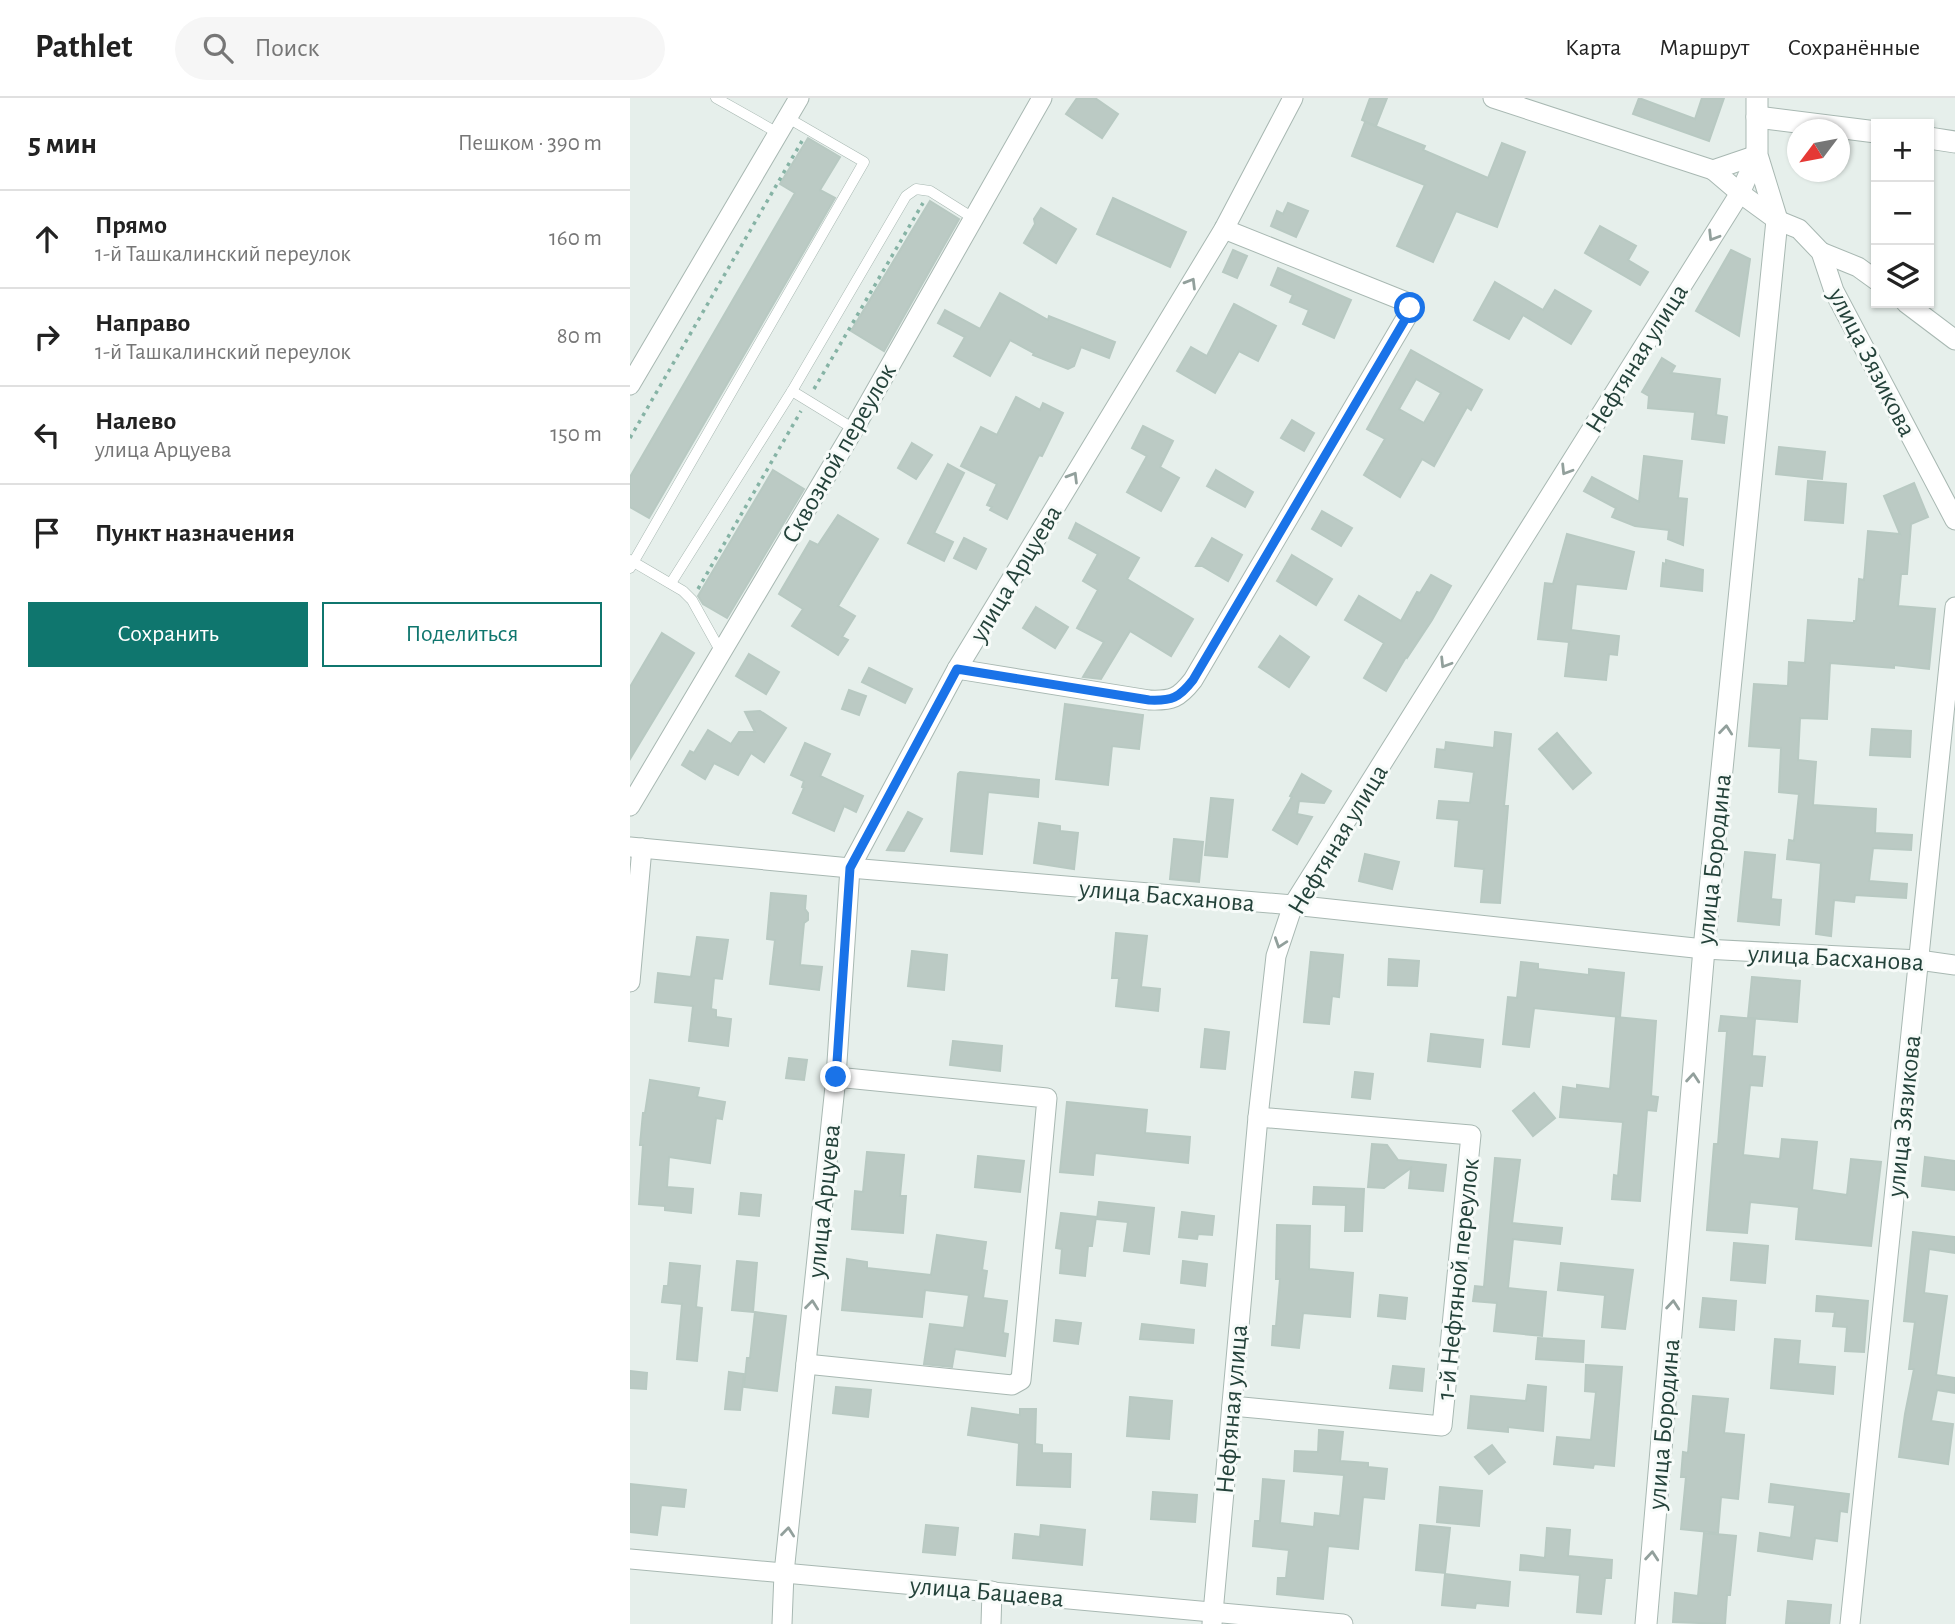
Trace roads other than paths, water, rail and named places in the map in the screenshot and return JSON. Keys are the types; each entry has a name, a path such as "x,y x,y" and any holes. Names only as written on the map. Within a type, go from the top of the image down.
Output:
{"street":[{"path":"630,385 799,98"},
{"name":"Сквозной переулок","path":"630,806 854,429 1042,98"},
{"name":"улица Арцуева","path":"782,1624 784,1573 836,1077 850,868 957,669 1224,229 1293,98"},
{"path":"1493,98 1713,170 1757,155"},
{"path":"1757,108 1871,131"},
{"name":"улица Бородина","path":"1646,1624 1704,949 1777,220 1757,155 1757,108"},
{"path":"1934,139 1955,142"},
{"name":"Нефтяная улица","path":"1212,1618 1258,1117 1276,956 1293,905 1740,193 1757,155"},
{"name":"улица Зязикова","path":"1713,170 1777,220 1799,229 1821,253 1835,291 1955,520"},
{"path":"957,669 1149,700 1177,697 1193,680 1410,308 1405,301 1224,229"},
{"path":"1821,253 1858,267 1871,276"},
{"path":"1913,308 1955,340"},
{"name":"улица Зязикова","path":"1850,1624 1955,607"},
{"path":"630,982 636,847"},
{"name":"улица Басханова","path":"636,847 1293,905 1704,949 1919,960 1955,965"},
{"path":"806,1364 1012,1385 1021,1380 1047,1098 836,1077"},
{"name":"1-й Нефтяной переулок","path":"1232,1406 1442,1426 1471,1135 1258,1117"},
{"name":"улица Бацаева","path":"630,1559 992,1591 1212,1618 1343,1624"},
{"path":"991,1624 992,1591"}],"lane":[{"path":"716,98 783,125 809,130 864,162 631,563 683,591 692,600 721,652"},
{"path":"671,583 792,391 905,196 916,189 930,191 973,218"},
{"path":"792,391 854,429"}]}
